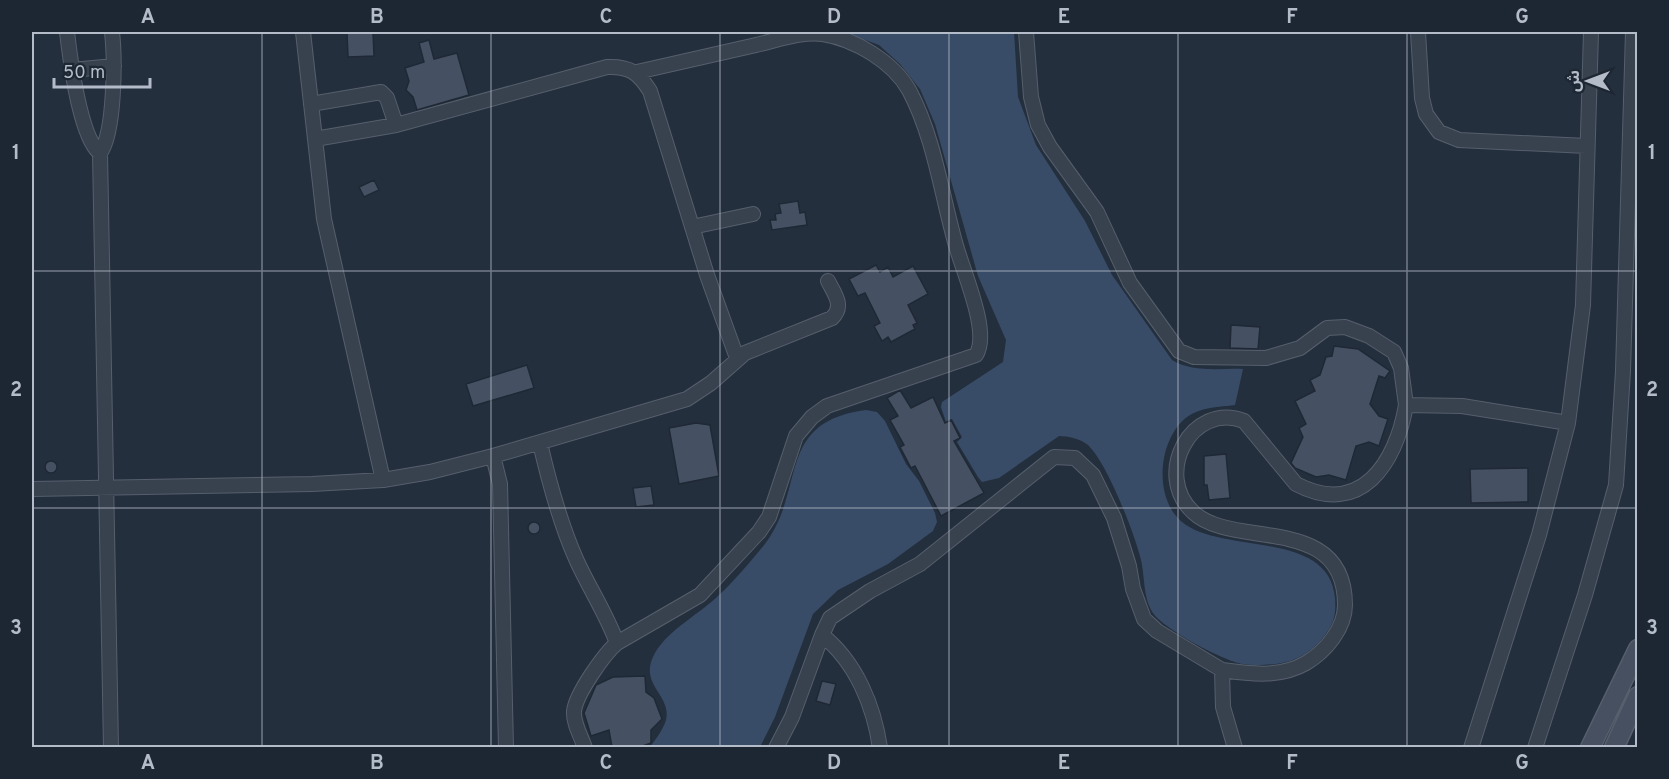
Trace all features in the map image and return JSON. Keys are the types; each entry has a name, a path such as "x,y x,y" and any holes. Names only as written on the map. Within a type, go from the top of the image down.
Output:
{"street":[{"path":"67,32 72,70 89,138 100,153"},
{"path":"111,747 108,487 100,153 108,140 114,66 112,32"},
{"path":"303,32 324,219 383,480"},
{"path":"776,747 792,717 830,618 920,564 1050,459 1062,456 1081,461 1102,492 1114,518 1140,610 1149,625 1222,670 1273,674 1302,665 1319,654 1340,628 1344,618 1343,586 1333,565 1313,548 1287,537 1213,524 1191,511 1178,486 1177,460 1190,434 1202,424 1214,419 1236,418 1244,421 1296,484 1308,490 1344,496 1361,488 1377,472 1397,439 1406,405 1401,368 1394,352 1370,336 1345,327 1327,328 1300,348 1266,358 1194,357 1179,351 1130,283 1097,212 1050,147 1038,125 1031,97 1026,32"},
{"path":"1418,32 1422,98 1426,114 1439,132 1459,140 1587,146"},
{"path":"1471,747 1539,536 1568,423 1582,305 1591,32"},
{"path":"1535,747 1585,595 1616,485 1623,371 1633,32"},
{"path":"315,139 396,125 607,68 619,67 636,72 802,33 833,37 873,54 894,70 909,89 940,178 963,274 981,326 982,342 976,355 818,411 801,429 793,443 769,517 759,532 700,595 617,643 607,654 576,703 574,715 585,747"},
{"path":"72,70 114,66"},
{"path":"636,72 650,91 692,227 737,358"},
{"path":"311,104 381,92 387,98 396,125"},
{"path":"692,227 753,214"},
{"path":"32,489 324,484 383,480 430,472 493,456 687,399 711,383 737,358 832,318 838,311 838,302 828,281"},
{"path":"1406,405 1462,406 1568,423"},
{"path":"540,443 548,477 576,559 603,609 617,643"},
{"path":"493,456 500,484 506,747"},
{"path":"822,635 835,645 862,685 877,723 880,747"},
{"path":"1590,747 1638,649"},
{"path":"1222,670 1223,707 1235,747"},
{"path":"1614,747 1638,696"}],"water":[{"path":"844,32 1014,32 1018,97 1036,145 1085,221 1112,275 1172,360 1189,367 1243,369 1235,405 1198,411 1187,417 1177,427 1165,454 1163,484 1166,499 1182,522 1200,532 1294,552 1314,562 1328,576 1335,598 1334,616 1327,632 1311,650 1283,663 1243,664 1222,657 1195,643 1159,620 1147,601 1138,548 1127,517 1103,467 1088,445 1082,441 1059,436 999,478 982,482 978,477 957,442 962,437 952,419 946,422 941,407 942,402 1003,362 1006,340 978,276 935,124 920,89 900,64 879,45"},
{"path":"866,410 877,412 885,421 906,464 919,481 935,513 937,522 933,531 888,564 838,590 813,614 775,717 760,747 650,747 663,727 667,711 650,673 655,653 668,636 725,589 765,544 778,523 797,461 805,443 818,428 837,417"}],"building":[{"path":"373,32 374,56 348,57 347,33"},
{"path":"429,40 434,59 457,53 469,95 417,110 413,97 406,90 409,81 405,68 424,62 419,43"},
{"path":"374,180 379,190 364,197 359,187"},
{"path":"798,201 800,213 805,212 807,225 772,230 770,220 776,220 775,214 781,213 779,204"},
{"path":"876,265 880,272 888,267 893,277 913,266 928,294 908,305 917,323 913,325 915,329 891,342 888,337 882,341 874,326 880,323 865,293 858,296 849,279"},
{"path":"1231,325 1260,327 1258,349 1230,348"},
{"path":"1334,346 1358,349 1390,371 1385,378 1379,376 1370,404 1379,416 1388,419 1379,446 1369,442 1356,446 1346,480 1329,475 1316,477 1295,468 1291,463 1303,437 1299,428 1306,424 1295,401 1315,391 1310,380 1320,375 1326,357 1332,356"},
{"path":"527,365 534,388 473,406 466,384"},
{"path":"900,390 911,408 933,397 945,423 951,420 960,438 954,441 984,493 941,516 915,466 911,468 900,447 904,445 890,420 898,416 887,398"},
{"path":"696,423 710,425 719,476 679,484 669,428"},
{"path":"1226,454 1230,498 1209,500 1207,485 1204,485 1204,456"},
{"path":"53,461 57,467 53,473 49,473 45,465"},
{"path":"1528,468 1528,502 1471,503 1470,469"},
{"path":"651,486 654,505 636,507 633,488"},
{"path":"536,522 540,528 536,534 532,534 528,526"},
{"path":"645,676 646,692 654,698 662,719 651,730 651,743 640,747 612,747 609,730 591,736 584,713 596,685 613,677"},
{"path":"822,681 836,684 830,705 816,701"}]}
